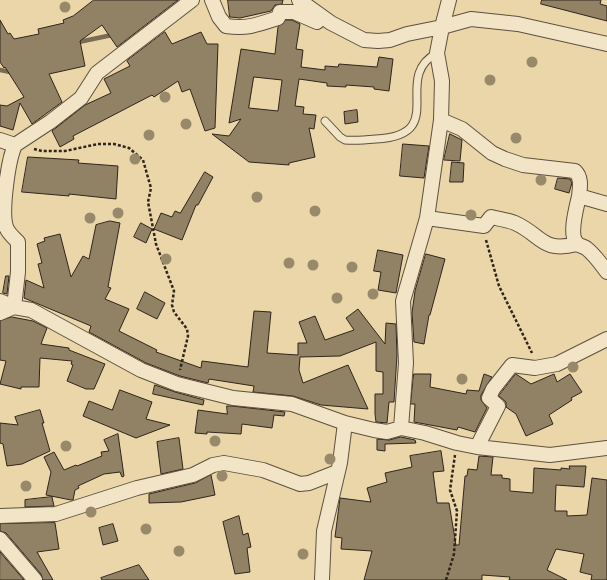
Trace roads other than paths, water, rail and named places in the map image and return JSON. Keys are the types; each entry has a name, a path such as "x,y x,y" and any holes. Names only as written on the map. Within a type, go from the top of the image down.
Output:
{"street":[{"path":"14,307 18,272 18,242 6,229 3,213 9,170 15,145 50,122 81,98 97,72 192,0"},
{"path":"212,0 218,17 226,26 242,28 252,27 278,18 280,12 294,12 317,22 331,23"},
{"path":"299,0 331,23 364,40 378,42 442,27 453,22 471,18 518,24 607,44"},
{"path":"401,428 406,363 403,301 427,218 441,120 442,81 437,53 449,0"},
{"path":"441,120 462,129 492,154 505,159 523,165 575,171 580,183 574,224 574,238 577,244"},
{"path":"0,140 15,145"},
{"path":"579,196 607,204"},
{"path":"427,218 484,226 491,218 498,218 515,223 549,245 563,247 577,244 586,248 599,260 607,272"},
{"path":"0,300 14,307 31,310 141,370 177,384 233,398 292,404 345,423 387,432 401,428 426,433 457,443 477,447 550,455 607,448"},
{"path":"0,313 14,307"},
{"path":"477,447 498,406 490,398 493,389 512,365 535,368 557,364 607,339"},
{"path":"322,580 324,530 337,472 345,423"},
{"path":"0,516 56,514 137,488 193,475 213,465 224,463 263,470 300,484 337,472"},
{"path":"0,539 34,580"}],"lane":[{"path":"325,121 340,137 345,140 390,139 408,132 416,121 416,89 419,73 422,66 431,56 437,53"}],"waterway":[{"path":"74,43 112,35 111,33"},
{"path":"0,70 10,72 13,70"}]}
